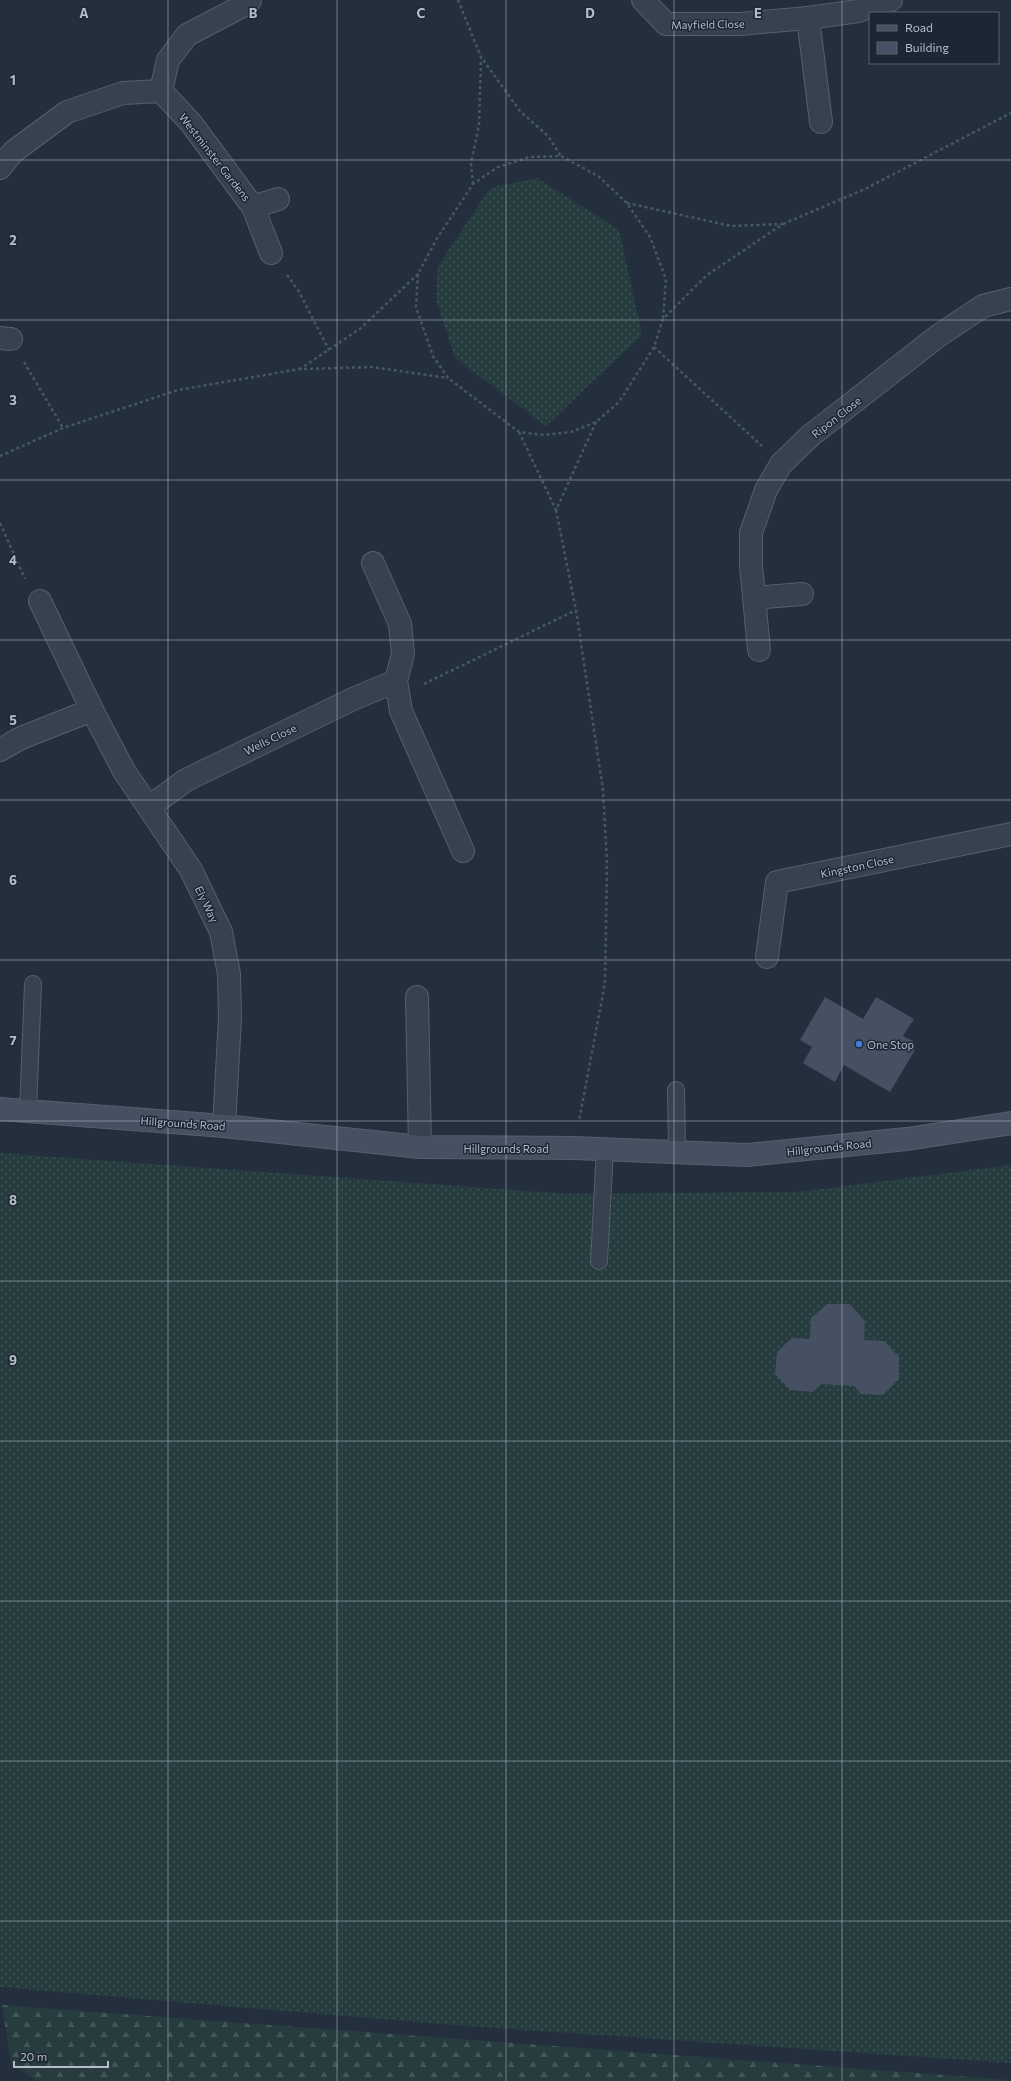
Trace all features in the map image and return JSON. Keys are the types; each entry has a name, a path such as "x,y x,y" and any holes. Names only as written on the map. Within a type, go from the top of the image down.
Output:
{"street":[{"path":"0,168 13,152 67,112 123,93 160,91 168,60 187,35 250,0"},
{"name":"Mayfield Close","path":"643,0 666,24 740,24 808,18 858,11 891,0"},
{"path":"808,18 821,122"},
{"name":"Westminster Gardens","path":"160,91 191,123 253,207 271,253"},
{"name":"Westminster Gardens","path":"253,207 278,199"},
{"name":"Ripon Close","path":"759,650 751,565 751,534 766,490 781,464 810,436 938,336 983,306 1011,299"},
{"path":"373,563 400,624 403,654 397,689 401,710 462,851"},
{"path":"754,598 802,594"},
{"name":"Ely Way","path":"40,601 92,710 124,771 191,870 221,932 229,974 230,1018 224,1126"},
{"name":"Wells Close","path":"149,807 186,780 353,698 397,689"},
{"path":"0,750 20,738 92,710"},
{"name":"Kingston Close","path":"767,957 777,882 1011,834"},
{"path":"417,997 420,1147"},
{"name":"Hillgrounds Road","path":"0,1109 224,1126 420,1147 574,1148 747,1155 907,1139 1011,1123"}],"lane":[{"path":"28,1111 33,984"},
{"path":"676,1090 677,1152"},
{"path":"599,1261 605,1149"}],"path":[{"path":"458,0 481,57 520,111 548,136 561,156 598,176 627,203 650,237 666,279 663,319 654,347 619,402 596,422 571,432 544,436 519,432"},
{"path":"473,184 471,163 479,125 481,57"},
{"path":"663,319 707,275 783,224 865,190 1011,113"},
{"path":"300,369 361,328 418,274 436,240 473,184 498,167 530,157 561,156"},
{"path":"627,203 730,226 783,224"},
{"path":"271,253 298,290 329,350"},
{"path":"418,274 416,307 433,356 448,378 519,432 556,510 576,610 603,790 607,863 605,983 574,1148"},
{"path":"5,338 63,428"},
{"path":"654,347 781,464"},
{"path":"0,456 63,428 178,390 300,369 372,367 448,378"},
{"path":"556,510 596,422"},
{"path":"0,523 26,581 40,601"},
{"path":"397,689 576,610"}],"green space":[{"path":"537,178 619,230 642,335 546,426 455,358 436,299 438,266 490,188"},
{"path":"0,1153 568,1194 798,1192 1011,1165 1011,2063 467,2026 0,1987"},
{"path":"2,2005 1011,2081 37,2081 11,2063"}],"building":[{"name":"One Stop","path":"825,997 863,1019 876,997 914,1019 903,1036 913,1041 910,1047 915,1050 890,1092 844,1065 835,1082 803,1063 812,1047 800,1040"},
{"path":"827,1304 850,1304 865,1321 864,1340 884,1341 899,1357 899,1379 883,1395 861,1394 854,1386 821,1384 813,1392 790,1390 775,1374 777,1352 792,1338 810,1339 811,1318"}],"place":[{"name":"One Stop","path":"859,1044"}]}
